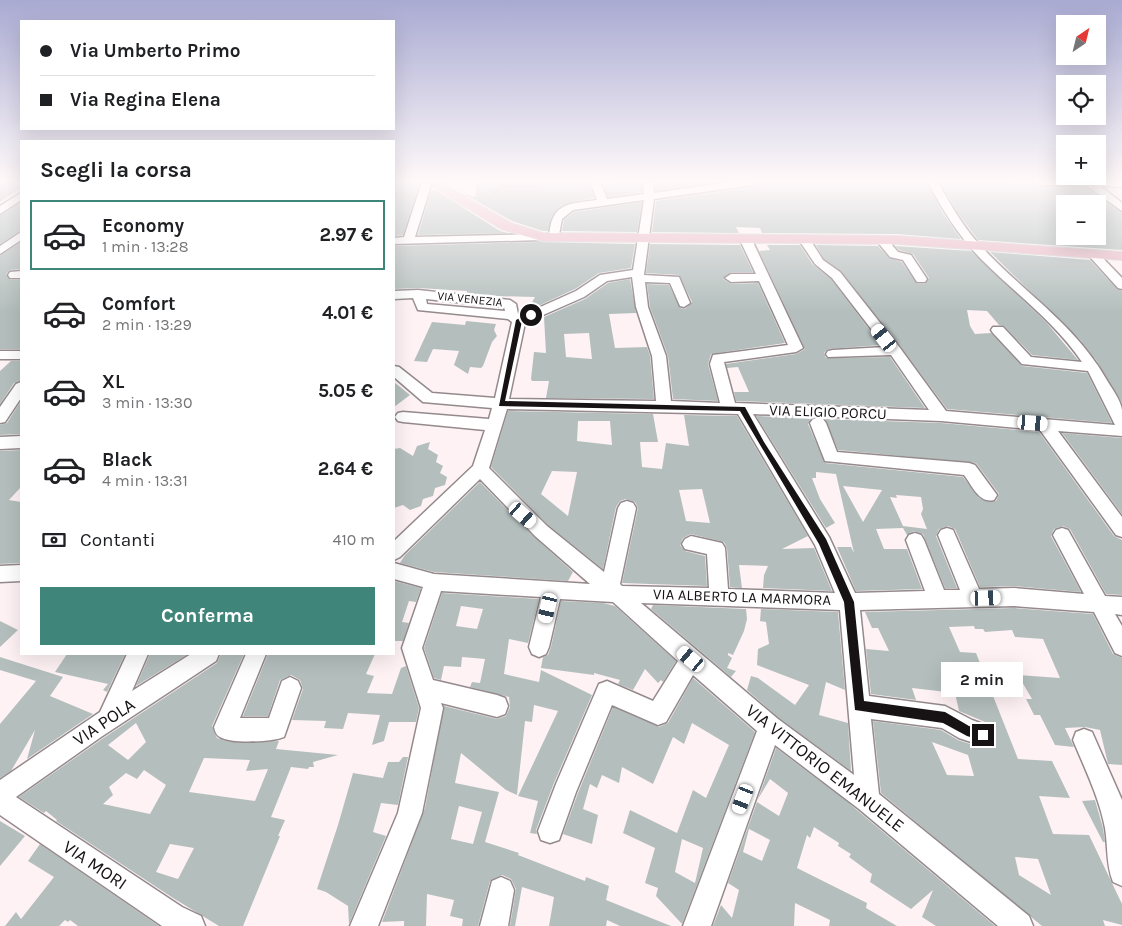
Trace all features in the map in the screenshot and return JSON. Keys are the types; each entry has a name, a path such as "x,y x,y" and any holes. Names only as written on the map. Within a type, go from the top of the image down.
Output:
{"main road":[{"path":"505,225 548,237 644,240 882,240 1122,256"}],"street":[{"path":"409,240 413,225"},
{"path":"395,241 548,237 554,225"},
{"path":"646,225 638,276 642,307 659,356 664,406"},
{"path":"959,225 975,246 1067,334 1101,381 1122,424"},
{"path":"0,251 18,239"},
{"path":"746,240 796,348 718,358 717,364 736,408 823,542 849,602 868,800"},
{"path":"805,240 819,262 836,275 895,351 941,416"},
{"path":"882,240 894,255 907,257 922,279"},
{"path":"1094,255 1122,285"},
{"path":"395,551 480,469 501,404 516,318 580,294 604,278 638,276 675,280 684,303"},
{"path":"731,278 764,277"},
{"name":"VIA VENEZIA","path":"395,295 418,294 422,307 516,318"},
{"path":"998,330 1027,360 1092,367"},
{"path":"833,354 895,351"},
{"path":"395,371 428,398 398,420"},
{"path":"0,418 20,388"},
{"name":"VIA ELIGIO PORCU","path":"428,398 501,404 736,408 816,416 941,416 1122,431"},
{"path":"816,416 831,457 969,469 988,495"},
{"path":"398,420 494,425"},
{"path":"1044,424 1122,530"},
{"path":"0,443 20,442"},
{"name":"VIA VITTORIO EMANUELE","path":"480,469 523,515 586,570 626,596 691,659 770,727 868,800 1019,926"},
{"path":"626,596 627,508"},
{"path":"948,535 973,598"},
{"path":"1062,535 1122,646"},
{"path":"916,540 938,600"},
{"path":"691,544 716,548 719,596"},
{"path":"576,590 585,579 586,570"},
{"name":"VIA ALBERTO LA MARMORA","path":"395,571 434,582 576,590 626,596 719,596 849,602 1014,597 1122,606"},
{"path":"364,926 410,814 432,708 412,648 434,582"},
{"path":"539,647 553,589"},
{"path":"108,719 138,655"},
{"name":"VIA POLA","path":"0,794 108,719 207,655"},
{"path":"256,655 225,727 227,729 276,729 290,688"},
{"path":"550,831 564,792 607,692 658,714 691,659"},
{"path":"426,690 497,706"},
{"path":"859,706 945,718 967,730 983,735"},
{"path":"697,926 770,727"},
{"path":"1084,740 1109,796 1117,828 1122,873"},
{"name":"VIA MORI","path":"0,801 176,923"},
{"path":"494,926 500,890"}],"building":[{"path":"0,225 20,225 20,231 0,244"},
{"path":"395,225 406,225 403,235 395,236"},
{"path":"421,225 491,225 508,233 418,235"},
{"path":"525,225 550,225 548,231"},
{"path":"563,225 638,225 637,232 562,231"},
{"path":"653,225 951,225 961,239 897,234 762,233 760,228 736,227 739,233 652,232"},
{"path":"967,225 1056,225 1056,245 1106,245 1106,225 1122,225 1122,250 978,240"},
{"path":"539,242 635,244 631,268 599,273 575,289 527,311 535,297 494,296 467,293 467,291 418,288 395,289 395,246"},
{"path":"20,243 20,269 10,270 6,274 10,280 20,280 20,349 0,349 0,256"},
{"path":"650,244 740,245 753,272 731,272 723,279 731,284 758,283 785,343 711,354 708,364 718,401 673,399 668,356 650,307 647,284 669,285 680,308 685,309 692,302 679,275 646,273"},
{"path":"767,245 800,245 813,265 831,279 881,345 828,349 824,353 826,358 890,357 925,408 736,401 734,392 749,392 738,367 727,368 726,364 796,354 805,349 759,251 770,250"},
{"path":"816,245 878,246 889,258 902,262 917,284 925,284 929,278 913,254 899,250 895,246 971,251 1046,322 1078,360 1032,355 1004,326 999,325 987,311 967,310 970,326 975,334 991,333 1022,366 1087,373 1112,423 947,409 841,271 824,259"},
{"path":"990,252 1090,260 1117,289 1122,291 1122,403 1096,360 1081,341"},
{"path":"630,279 636,313 609,314 615,348 647,347 650,356 654,399 546,398 549,381 532,381 531,379 534,352 546,353 544,317 585,299 608,283","holes":["589,333 592,359 566,357 564,334"]},
{"path":"466,321 496,324 494,330 497,336 492,342 481,368 470,367 468,374 454,365 459,351 433,349 427,362 414,361 432,322 465,325"},
{"path":"11,361 20,361 20,380 14,383 0,404 0,371"},
{"path":"395,383 410,395 395,406"},
{"path":"20,403 20,434 0,435 0,425 7,423"},
{"path":"508,411 653,414 658,442 640,442 642,467 662,469 666,443 689,446 684,415 737,416 808,536 782,549 814,548 832,591 763,588 764,575 768,566 739,565 742,588 730,587 727,548 724,542 691,534 683,538 680,545 685,551 705,556 707,586 622,583 638,508 635,502 626,499 620,501 616,507 603,569 548,525 491,467","holes":["578,421 610,421 612,445 577,441","552,471 577,472 568,516 541,494","702,489 710,523 686,521 679,490"]},
{"path":"756,416 811,418 808,424 825,463 963,477 979,498 989,502 996,501 999,494 976,463 838,450 825,419 941,423 1039,432 1114,536 1122,540 1122,595 1106,594 1070,529 1063,526 1054,529 1051,536 1081,592 1014,586 980,587 955,529 948,526 939,529 936,536 957,588 945,588 923,534 914,531 907,535 903,528 876,529 884,549 907,549 922,589 856,591 837,547 851,547 854,553 836,474 816,472 816,478 812,478 820,499 835,523 826,528","holes":["843,486 882,490 863,522","896,495 921,497 923,509 921,514 927,529 903,526 890,497 897,498"]},
{"path":"1062,433 1122,438 1122,514"},
{"path":"430,442 428,449 438,455 436,462 443,466 440,473 447,477 445,485 435,488 433,496 423,499 421,506 410,510 403,505 395,508 395,449 400,448 413,456 417,446"},
{"path":"20,450 20,488 9,500 20,502 20,563 0,564 0,451"},
{"path":"480,482 534,537 573,572 568,581 434,572 400,563 405,555"},
{"path":"395,581 421,588 416,602 409,601 402,622 409,623 403,641 395,641"},
{"path":"442,593 539,599 528,643 509,639 504,674 539,682 541,670 592,695 554,783 536,830 537,834 530,833 538,801 518,796 558,711 534,705 532,722 525,721 517,795 506,790 461,753 455,783 499,792 485,842 519,853 518,855 585,881 586,877 609,886 606,900 671,926 620,926 607,920 606,926 549,926 554,897 522,887 515,926 510,926 516,889 511,879 502,875 490,881 478,926 462,926 463,919 450,916 454,900 427,894 426,926 404,926 404,921 382,922 425,808 444,706 497,719 506,716 510,707 509,697 470,687 472,682 480,683 485,659 462,657 461,667 444,666 441,680 434,678 424,648","holes":["461,606 483,609 477,629 456,626","459,806 482,812 473,844 451,839"]},
{"path":"561,601 603,603 615,606 676,661 663,682 661,680 658,683 645,669 633,690 618,684 620,680 594,673 594,675 541,668 543,657 548,655 551,647"},
{"path":"653,605 746,609 747,619 744,631 733,655 728,653 732,658 727,668 736,671 731,677 651,609"},
{"path":"1014,608 1093,614 1113,654 1122,658 1122,765 1108,764 1100,730 1085,727 1065,728 1074,747 1055,745 1040,715 1034,715 1026,699 1032,699 1018,675 1060,678 1043,639 1015,637 1012,630 985,632 983,629 975,629 974,626 949,627 960,652 976,653 1018,759 1052,761 1070,798 1039,796 1053,834 1089,835 1122,904 1122,925 1103,920 1105,926 1042,926 881,793 873,721 941,730 958,740 982,748 993,744 996,734 992,725 959,711 955,693 912,688 916,700 871,694 866,649 889,651 878,628 872,628 865,612","holes":["932,742 968,755 974,776 947,775","1015,857 1038,859 1051,895 1019,875"]},
{"path":"761,609 838,612 845,690 826,682 819,715 848,723 851,771 779,718 747,690 751,676 758,678 795,705 809,685 757,665 758,649 769,644 766,622 760,621"},
{"path":"0,621 18,630 0,647"},
{"path":"66,655 125,655 107,692 103,690 108,684 55,672"},
{"path":"150,655 186,655 136,686"},
{"path":"221,655 244,655 212,726 217,738 242,743 279,741 276,749 338,755 313,762 314,767 309,767 308,769 291,767 271,817 285,820 243,926 219,926 56,821 46,811 44,813 19,797 102,739 217,663","holes":["136,723 146,742 128,760 108,745","204,758 250,760 246,771 268,769 255,801 189,792","144,770 166,785 150,814 103,804 113,795 109,787 126,773 137,779","170,844 194,848 178,879 156,872"]},
{"path":"268,655 375,655 366,674 374,676 367,693 392,694 401,668 406,666 419,708 416,722 389,722 384,741 372,745 380,715 348,713 343,729 324,728 326,721 292,720 303,689 300,680 291,675 280,680 268,716 243,716"},
{"path":"0,657 63,677 50,696 93,714 27,759 35,730 11,771 0,778 0,724 36,681 0,670"},
{"path":"693,678 755,732 682,924 656,896 658,888 645,883 655,848 623,833 630,810 677,833 693,790 706,798 729,745 692,723 684,744 673,737 653,784 622,767 619,783 602,775 597,788 590,784 583,809 598,815 592,844 563,834 613,707 659,727 668,723","holes":["682,839 703,848 695,883 675,872"]},
{"path":"776,748 845,800 995,926 936,926 922,917 933,890 911,909 870,882 872,874 849,857 851,854 838,846 839,843 814,827 810,838 807,835 797,868 867,903 866,908 897,926 829,926 830,920 795,903 794,926 713,926 721,905 732,918 739,890 728,883 757,802 779,816 788,793 770,779 758,799","holes":["749,829 770,840 762,861 743,852"]},
{"path":"403,757 408,757 398,805 381,803 373,832 386,836 349,924 348,906 326,892 317,889 353,773 383,778 388,762 399,762"},
{"path":"1095,800 1105,842 1103,842 1082,801"},
{"path":"0,821 25,836 0,866"},
{"path":"40,844 159,926 78,926 70,920 68,922 65,920 59,926 5,926 16,912 21,919 54,877 28,861"}],"route":[{"path":"531,315 519,320 501,404 742,408 761,444 823,542 849,602 859,706 945,718 967,730 983,735"}]}
